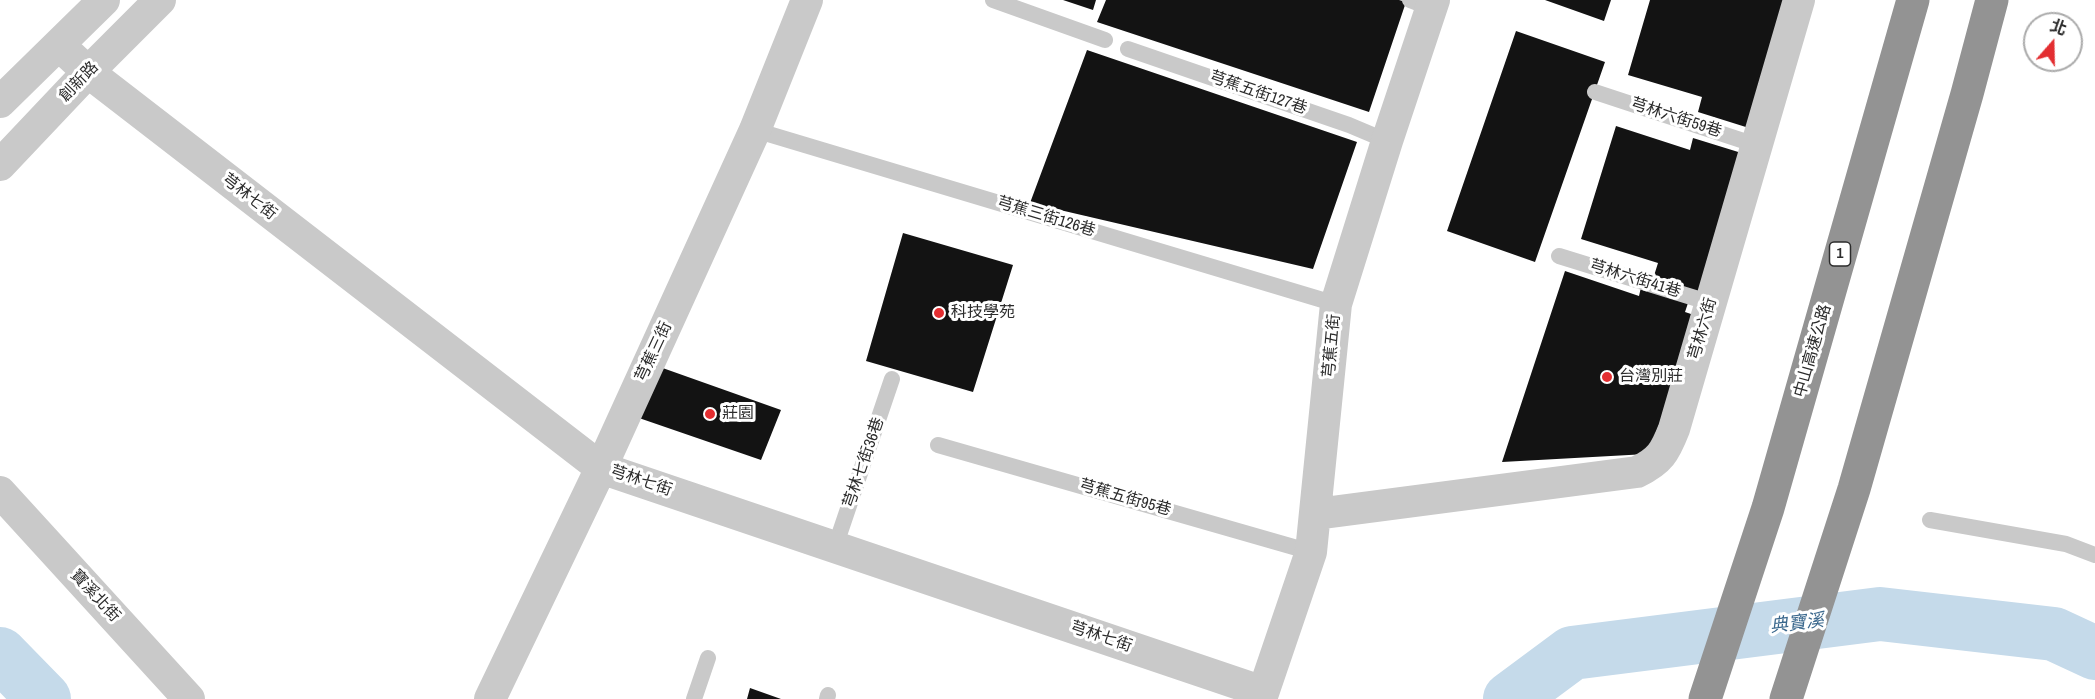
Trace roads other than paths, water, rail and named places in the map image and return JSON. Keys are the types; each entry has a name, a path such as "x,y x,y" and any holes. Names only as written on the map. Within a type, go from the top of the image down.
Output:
{"highway":[{"name":"中山高速公路","path":"1705,699 1768,508 1912,0"},
{"path":"1786,699 1854,489 1992,0"}],"street":[{"path":"0,102 104,0"},
{"name":"創新路","path":"0,165 160,0"},
{"name":"芎蕉三街","path":"490,699 601,468 755,130 807,0"},
{"name":"芎林六街","path":"1316,514 1637,472 1654,464 1666,449 1674,429 1799,0"},
{"name":"芎蕉五街","path":"1262,696 1311,552 1336,304 1387,141 1425,3"},
{"name":"芎林七街","path":"58,45 88,72 601,468 836,547 1262,696"},
{"name":"寶溪北街","path":"0,492 189,699"}],"lane":[{"path":"993,0 1105,40"},
{"name":"芎蕉五街127巷","path":"1128,49 1349,125 1387,141"},
{"name":"芎林六街59巷","path":"1595,92 1756,145"},
{"name":"芎蕉三街126巷","path":"755,130 1336,304"},
{"name":"芎林六街41巷","path":"1559,256 1711,303"},
{"name":"芎林七街36巷","path":"836,547 892,379"},
{"name":"芎蕉五街95巷","path":"938,445 1311,552"},
{"path":"1930,520 2066,544 2095,555"},
{"path":"694,699 708,658"}],"waterway":[{"name":"典寶溪","path":"1510,699 1572,653 1880,614 2054,634 2095,653"},
{"name":"典寶溪","path":"0,654 44,699"}],"place":[{"name":"科技學苑","path":"939,313"},
{"name":"台灣別莊","path":"1607,377"},
{"name":"莊園","path":"710,414"}]}
